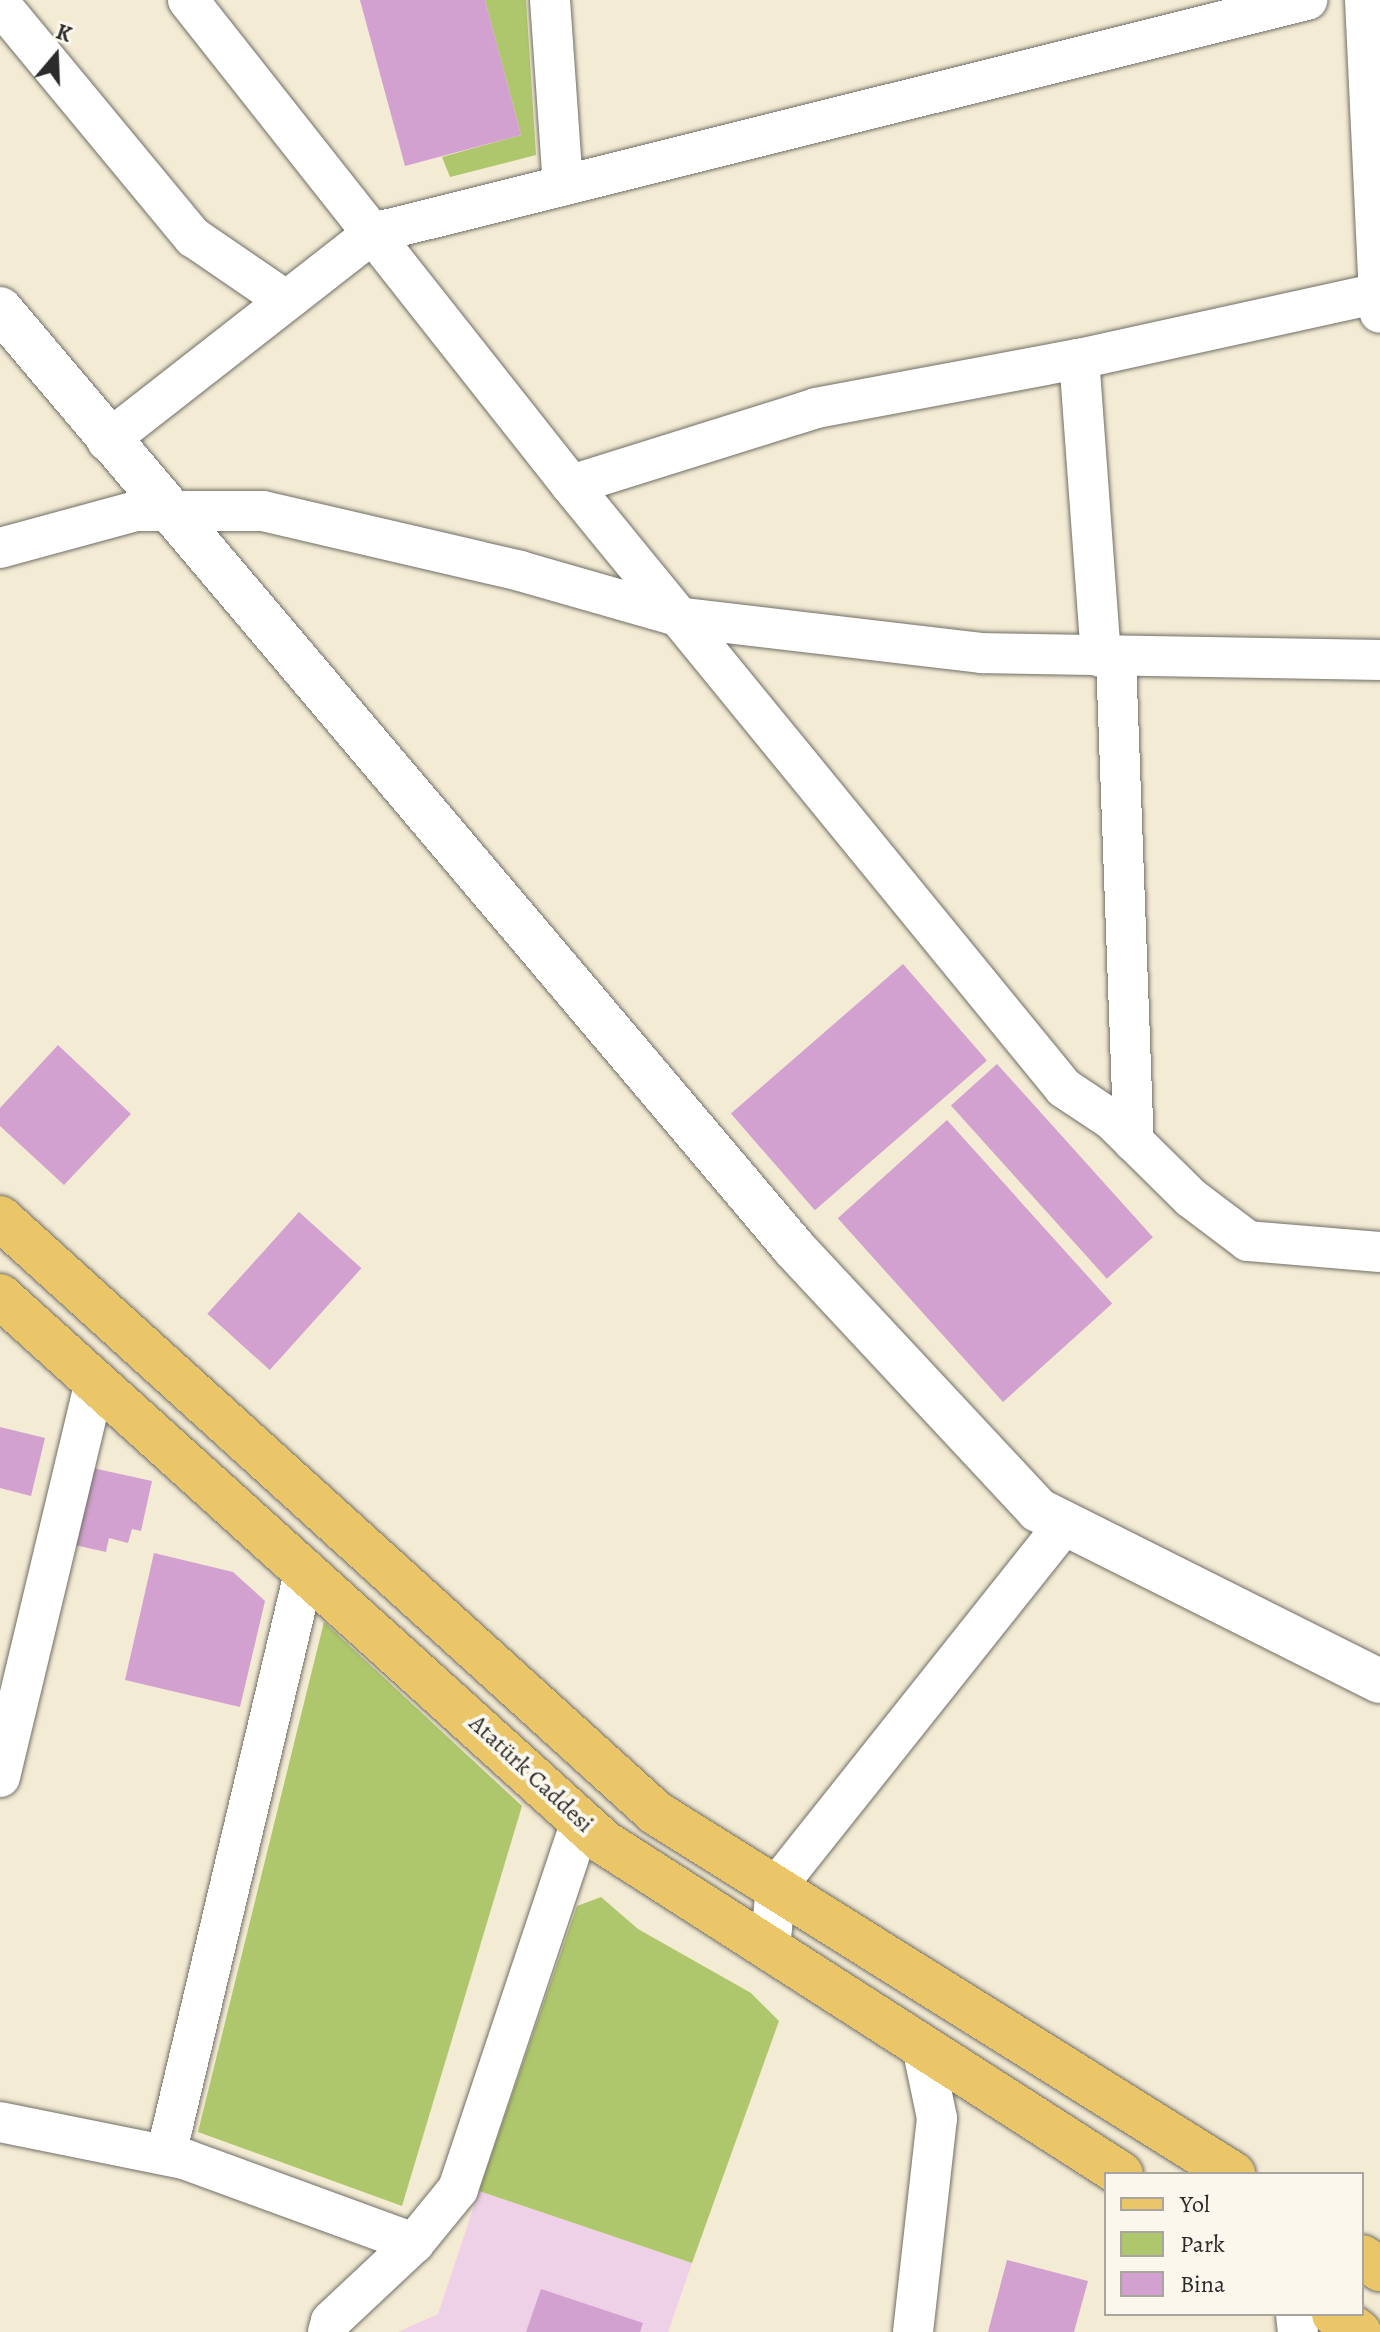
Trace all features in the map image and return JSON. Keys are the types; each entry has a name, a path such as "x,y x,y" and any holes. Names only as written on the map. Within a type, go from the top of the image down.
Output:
{"main road":[{"path":"0,1218 656,1813 1230,2172"},
{"name":"Atatürk Caddesi","path":"0,1296 605,1843 1118,2172"},
{"path":"1337,2316 1359,2332"}],"street":[{"path":"188,0 571,485 684,618 1064,1088 1112,1120 1191,1198 1248,1241 1380,1252"},
{"path":"550,0 563,186"},
{"path":"107,441 373,233 1307,0"},
{"path":"571,485 816,408 1379,300 1365,0"},
{"path":"0,4 193,237 285,300"},
{"path":"0,309 107,441 794,1248 1038,1510 1380,1681"},
{"path":"1079,359 1108,658 1134,1142"},
{"path":"0,548 163,507 263,511 520,571 684,618 982,653 1108,658 1380,660"},
{"path":"0,1777 95,1382"},
{"path":"770,1949 776,1887 1065,1524"},
{"path":"166,2155 305,1569"},
{"path":"328,2332 331,2321 414,2243 458,2189 581,1821"},
{"path":"913,2332 937,2118 922,2046"},
{"path":"0,2122 166,2155 414,2243"}],"shaded area":[{"path":"479,2191 692,2263 668,2332 398,2332 438,2314"}],"green space":[{"path":"485,0 526,0 536,155 450,177 442,157 521,135"},
{"path":"324,1622 522,1806 402,2206 198,2132"},
{"path":"601,1897 638,1929 751,1993 779,2021 692,2263 479,2191 577,1906"}],"building":[{"path":"360,0 485,0 521,135 405,166"},
{"path":"903,964 987,1061 815,1210 731,1114"},
{"path":"58,1045 131,1114 64,1185 0,1126 0,1108"},
{"path":"997,1064 1153,1237 1107,1279 951,1105"},
{"path":"947,1120 1112,1304 1003,1402 838,1218"},
{"path":"299,1212 361,1268 270,1370 207,1314"},
{"path":"0,1427 45,1438 31,1496 0,1488"},
{"path":"88,1467 152,1481 141,1531 132,1529 128,1543 109,1538 106,1552 70,1544"},
{"path":"154,1553 233,1572 265,1601 240,1707 125,1680"},
{"path":"1007,2260 1088,2281 1074,2332 988,2332"},
{"path":"541,2289 643,2323 640,2332 526,2332"}]}
